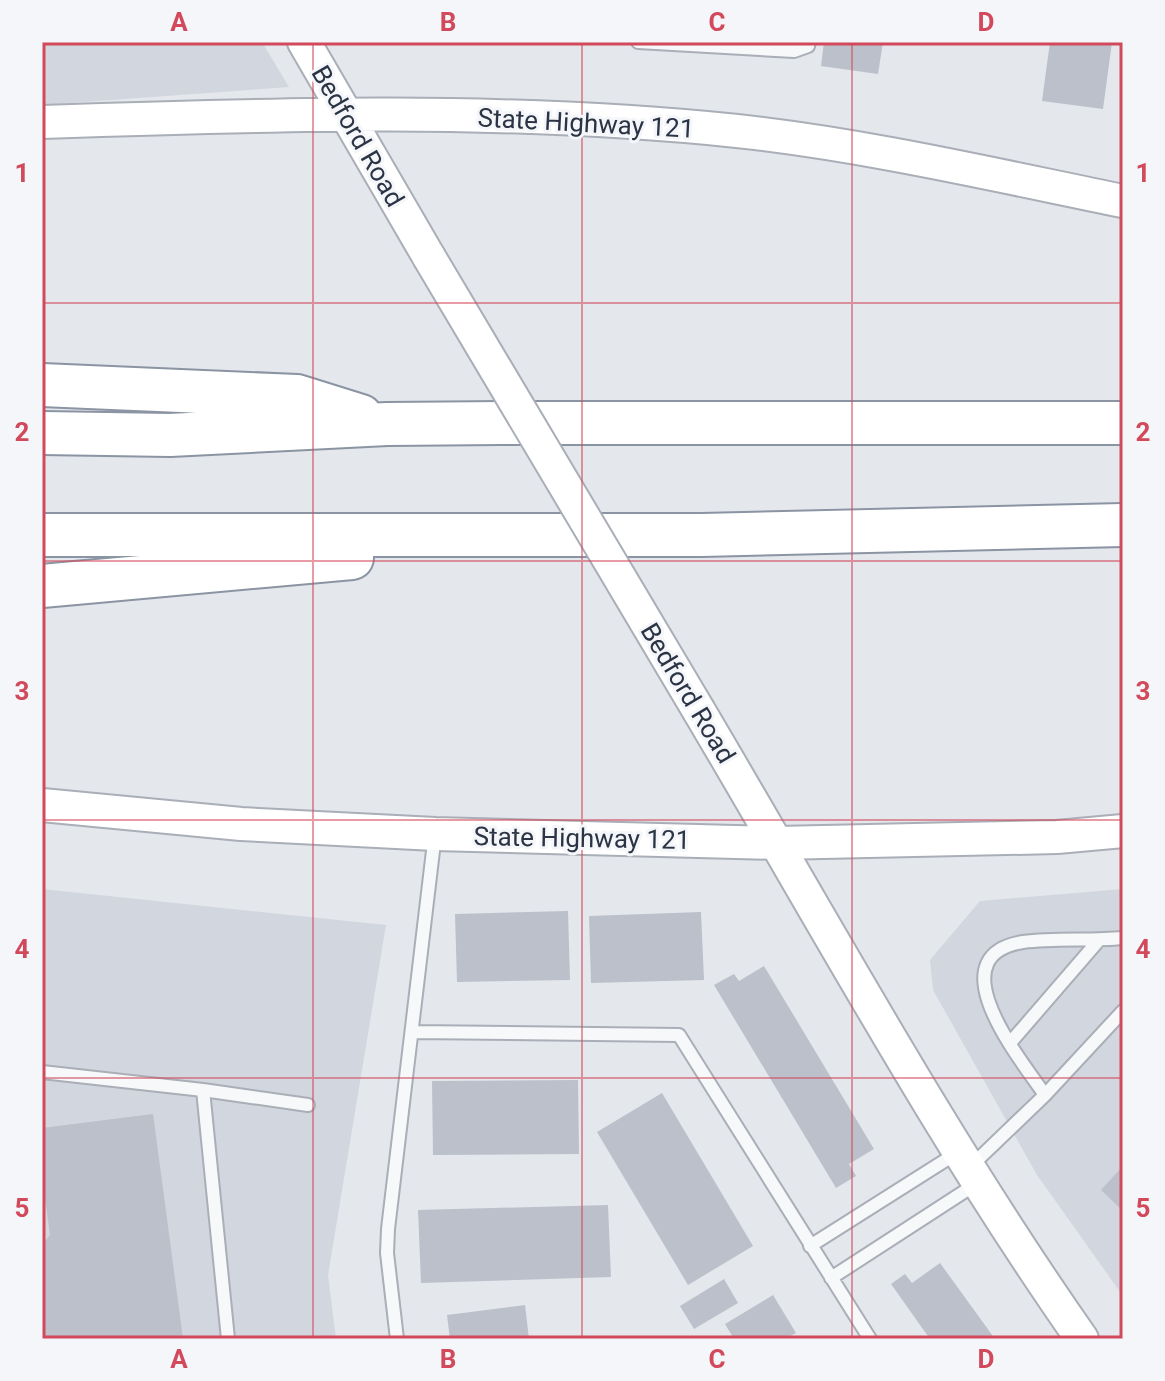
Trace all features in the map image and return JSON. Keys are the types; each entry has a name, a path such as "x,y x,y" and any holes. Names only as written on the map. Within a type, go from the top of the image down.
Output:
{"highway":[{"path":"42,385 297,396 387,424"},
{"path":"42,433 170,435 387,424 1123,423"},
{"path":"42,535 497,535 1123,525"},
{"path":"42,586 368,557 497,535"}],"main road":[{"name":"Bedford Road","path":"304,42 969,1167 1082,1339"},
{"name":"State Highway 121","path":"42,122 345,112 600,121 737,131 874,152 1123,201"},
{"name":"State Highway 121","path":"42,806 241,824 435,834 777,843 1057,837 1123,831"}],"lane":[{"path":"638,42 794,51 808,46 809,42"},
{"path":"397,1339 387,1253 435,834"},
{"path":"1045,1095 1010,1043 983,990 984,971 1002,949 1022,943 1123,938"},
{"path":"1010,1043 1099,940"},
{"path":"831,1278 969,1167 1045,1095 1123,1011"},
{"path":"1114,1022 1123,1033"},
{"path":"414,1032 679,1035 870,1339"},
{"path":"42,1072 308,1105"},
{"path":"203,1090 228,1339"},
{"path":"810,1246 969,1167"}],"shaded area":[{"path":"42,42 262,42 289,87 42,105"},
{"path":"42,889 386,925 328,1275 336,1339 42,1339"},
{"path":"1123,889 1123,1296 1037,1175 933,990 930,960 980,901"}],"building":[{"path":"824,42 883,42 878,74 821,66"},
{"path":"1050,42 1112,42 1103,109 1042,101"},
{"path":"568,911 570,980 457,982 455,914"},
{"path":"701,912 704,980 591,983 589,916"},
{"path":"764,966 874,1149 849,1164 856,1176 836,1188 714,985 734,974 739,981"},
{"path":"578,1080 579,1154 433,1155 432,1081"},
{"path":"662,1093 753,1246 688,1285 597,1132"},
{"path":"153,1114 183,1339 42,1339 42,1245 50,1235 42,1175 42,1128"},
{"path":"1123,1166 1123,1211 1101,1190"},
{"path":"608,1205 611,1277 421,1283 418,1210"},
{"path":"940,1263 995,1339 930,1339 891,1284 905,1274 912,1283"},
{"path":"724,1279 738,1303 694,1329 680,1306"},
{"path":"773,1295 796,1333 785,1339 734,1339 725,1324"},
{"path":"525,1305 529,1339 450,1339 447,1315"}]}
